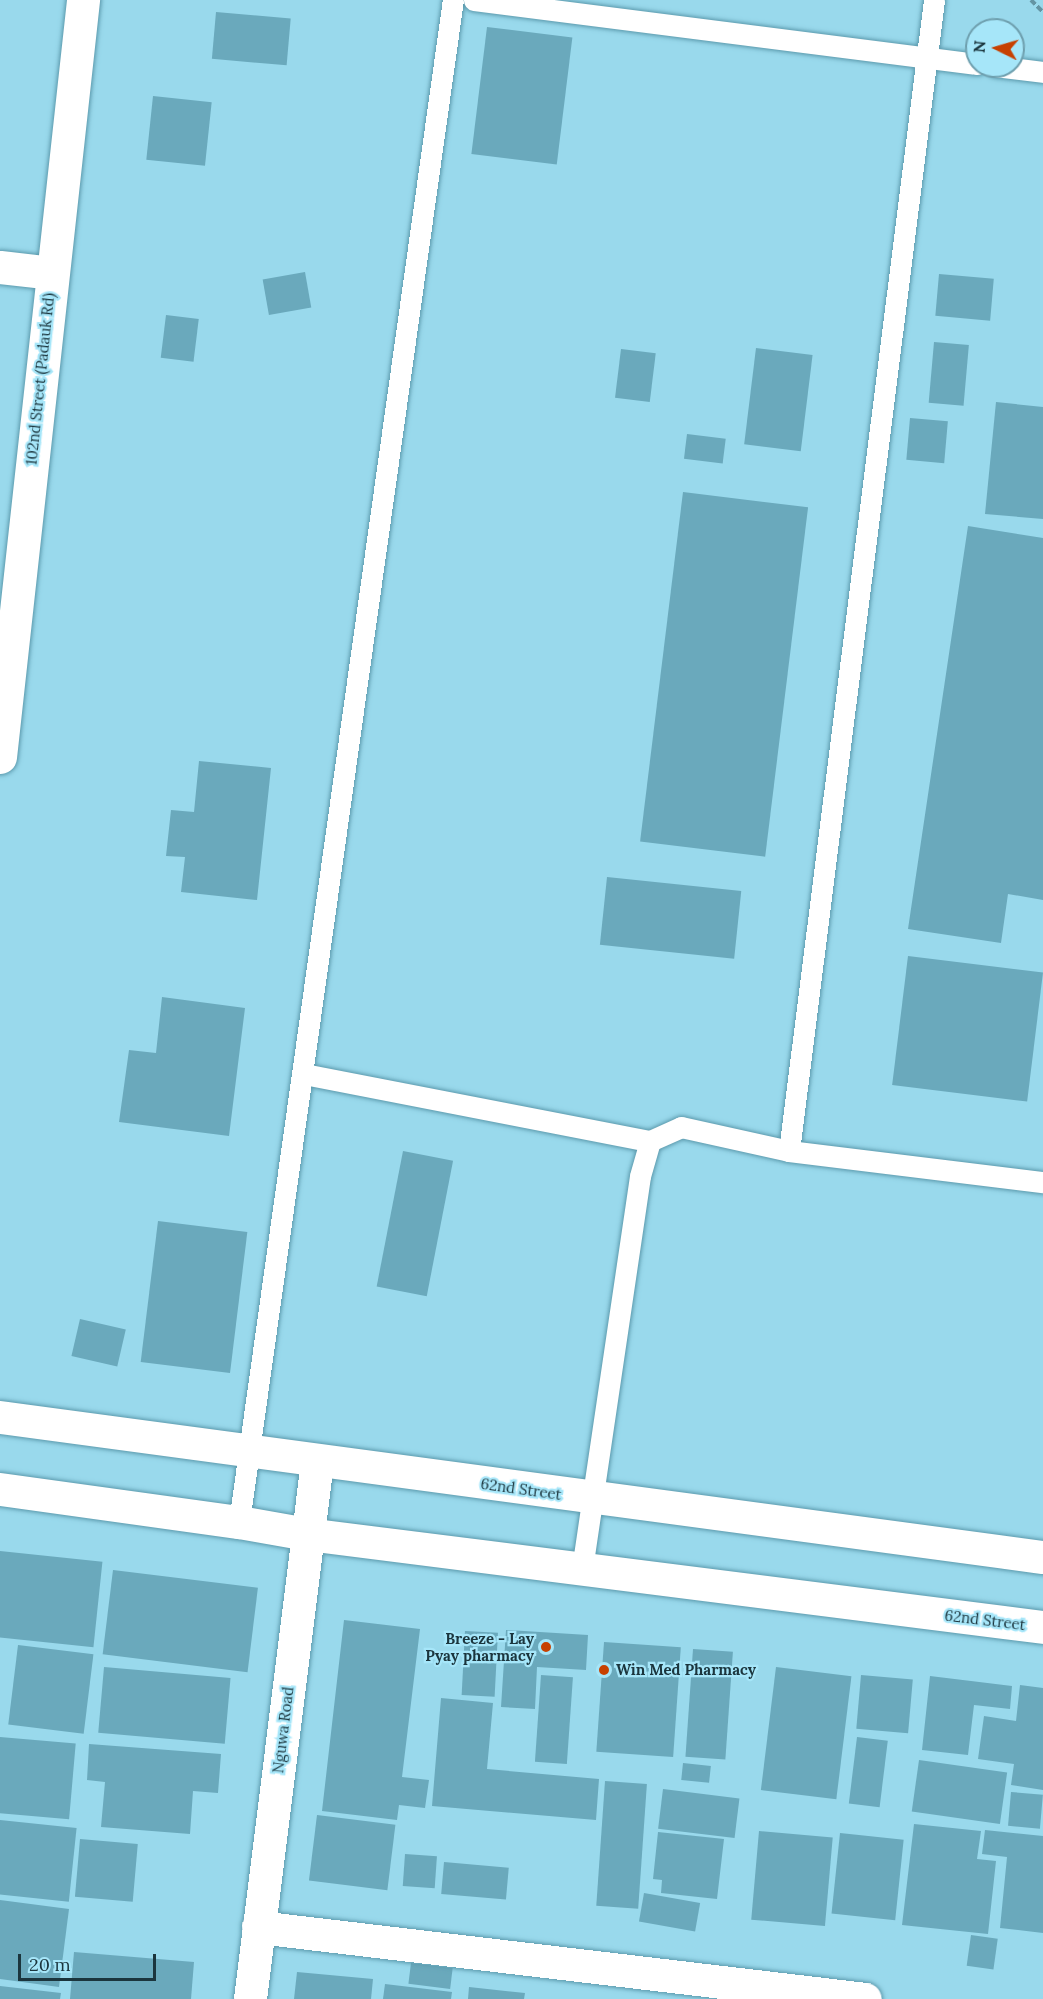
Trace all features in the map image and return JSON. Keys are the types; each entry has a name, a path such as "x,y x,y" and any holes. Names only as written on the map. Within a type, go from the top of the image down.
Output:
{"main road":[{"name":"102nd Street (Padauk Rd)","path":"0,757 83,0"},
{"path":"0,267 52,273"},
{"name":"62nd Street","path":"0,1417 1043,1557"},
{"name":"Nguwa Road","path":"250,1999 317,1461"},
{"name":"62nd Street","path":"0,1489 239,1522 307,1534 1043,1628"},
{"path":"258,1927 865,1999"}],"lane":[{"path":"239,1522 304,1074 453,0"},
{"path":"474,0 965,63"},
{"path":"789,1151 934,0"},
{"path":"1025,70 1043,72"},
{"path":"304,1074 650,1141 681,1127 789,1151 1043,1182"},
{"path":"582,1569 639,1176 650,1141"}],"path":[{"path":"1031,0 1043,12"}],"building":[{"path":"216,12 291,19 287,65 212,59"},
{"path":"487,27 572,37 557,165 471,154"},
{"path":"153,96 212,102 205,166 146,160"},
{"path":"305,272 311,307 269,315 263,279"},
{"path":"939,274 994,279 990,321 935,316"},
{"path":"166,315 199,319 194,362 161,358"},
{"path":"934,342 969,345 964,406 929,403"},
{"path":"756,348 813,355 801,451 744,444"},
{"path":"621,349 656,353 650,402 615,398"},
{"path":"996,402 1043,407 1043,519 985,514"},
{"path":"910,418 948,421 944,463 906,460"},
{"path":"687,434 726,439 723,464 684,459"},
{"path":"683,492 808,507 765,857 640,841"},
{"path":"968,526 1043,538 1043,900 1008,894 1001,943 908,929"},
{"path":"199,761 271,768 257,900 181,892 185,857 166,856 171,810 194,812"},
{"path":"607,877 741,891 734,959 600,945"},
{"path":"908,956 1043,973 1027,1102 892,1085"},
{"path":"162,997 245,1008 229,1136 119,1122 129,1050 156,1053"},
{"path":"403,1151 453,1161 427,1296 377,1286"},
{"path":"158,1221 247,1232 230,1373 141,1362"},
{"path":"80,1319 126,1330 117,1367 71,1356"},
{"path":"0,1551 102,1562 93,1647 0,1637"},
{"path":"113,1570 258,1588 248,1672 103,1654"},
{"path":"344,1620 420,1629 402,1777 429,1780 425,1808 399,1805 397,1820 322,1811"},
{"path":"506,1630 588,1635 586,1670 537,1667 535,1709 501,1707"},
{"path":"465,1631 498,1633 495,1697 462,1695"},
{"path":"604,1642 681,1647 673,1757 596,1752"},
{"path":"18,1645 93,1654 84,1734 8,1724"},
{"path":"693,1649 733,1652 725,1760 685,1757"},
{"path":"104,1667 231,1678 225,1744 98,1733"},
{"path":"776,1667 851,1676 836,1799 761,1790"},
{"path":"541,1675 573,1677 567,1764 535,1762"},
{"path":"861,1675 913,1680 908,1733 856,1729"},
{"path":"930,1676 1012,1686 1010,1709 974,1705 968,1755 922,1750"},
{"path":"1020,1685 1043,1688 1043,1790 1011,1785 1014,1764 978,1759 984,1716 1016,1721"},
{"path":"441,1698 493,1703 487,1769 599,1779 596,1820 432,1806"},
{"path":"0,1737 76,1744 69,1819 0,1813"},
{"path":"857,1737 888,1741 880,1807 849,1804"},
{"path":"89,1744 221,1754 218,1793 193,1791 190,1834 101,1827 105,1782 87,1780"},
{"path":"919,1760 1007,1772 1000,1824 912,1811"},
{"path":"683,1763 711,1766 709,1783 681,1780"},
{"path":"605,1781 647,1784 638,1909 596,1906"},
{"path":"663,1789 739,1798 735,1838 658,1829"},
{"path":"1011,1792 1043,1795 1040,1829 1008,1826"},
{"path":"317,1815 395,1825 387,1890 309,1881"},
{"path":"0,1820 77,1828 69,1902 0,1894"},
{"path":"914,1824 981,1831 977,1859 996,1861 988,1934 902,1925"},
{"path":"985,1830 1043,1836 1043,1933 1000,1928 1007,1857 982,1854"},
{"path":"759,1831 833,1837 825,1926 751,1920"},
{"path":"658,1832 724,1839 717,1899 661,1893 662,1880 653,1879"},
{"path":"840,1833 904,1840 895,1920 832,1914"},
{"path":"80,1839 138,1844 133,1902 75,1897"},
{"path":"405,1854 437,1856 435,1888 403,1886"},
{"path":"444,1862 509,1868 506,1900 441,1894"},
{"path":"644,1893 700,1903 695,1931 639,1922"},
{"path":"0,1900 69,1909 59,1987 0,1979"},
{"path":"971,1935 998,1939 993,1969 967,1966"},
{"path":"74,1952 194,1962 191,1999 70,1999"},
{"path":"411,1963 453,1968 450,1989 408,1984"},
{"path":"297,1972 373,1979 371,1999 294,1999"},
{"path":"385,1984 452,1992 451,1999 383,1999"},
{"path":"0,1986 61,1993 60,1999 0,1999"},
{"path":"469,1987 525,1993 524,1999 468,1999"}],"place":[{"name":"Breeze - Lay Pyay pharmacy","path":"546,1647"},
{"name":"Win Med Pharmacy","path":"604,1670"}]}
